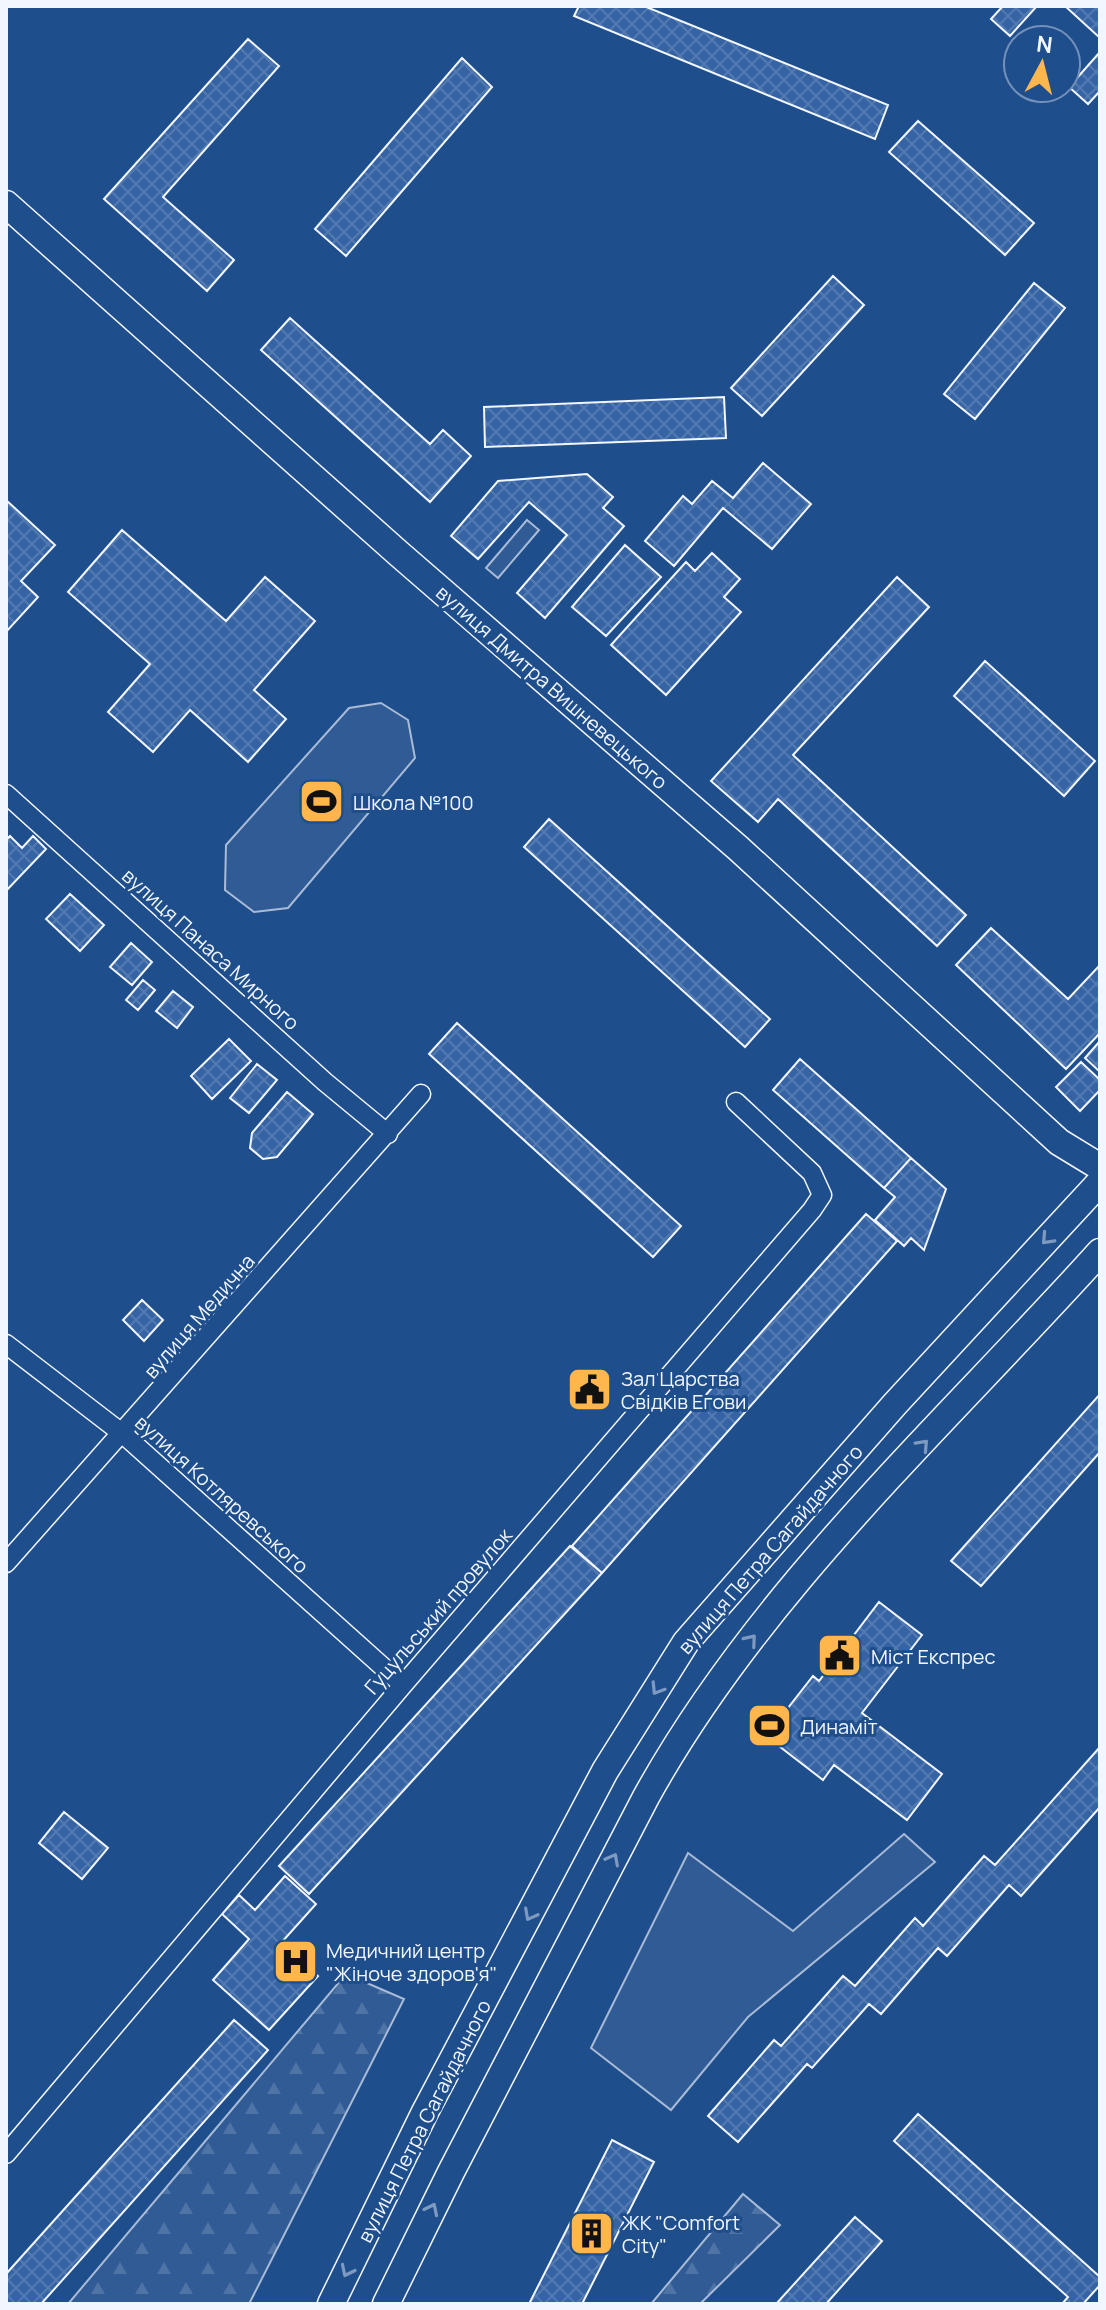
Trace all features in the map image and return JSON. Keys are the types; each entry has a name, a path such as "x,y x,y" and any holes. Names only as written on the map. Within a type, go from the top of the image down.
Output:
{"street":[{"name":"вулиця Дмитра Вишневецького","path":"6,204 374,532 738,848 1059,1142 1100,1167"},
{"name":"вулиця Панаса Мирного","path":"6,794 325,1082 388,1134"},
{"name":"вулиця Медична","path":"6,1563 421,1094"},
{"name":"Гуцульський провулок","path":"6,2154 822,1195 812,1173 736,1102"},
{"name":"вулиця Петра Сагайдачного","path":"331,2304 425,2112 605,1771 686,1642 895,1404 1100,1182"},
{"path":"386,2304 646,1797 679,1737 718,1679 847,1526 1100,1252"},
{"name":"вулиця Котляревського","path":"6,1344 123,1434 403,1685"}],"green space":[{"path":"527,520 539,530 498,578 486,568"},
{"name":"Школа №100","path":"381,703 408,720 415,758 288,908 254,912 225,890 226,845 349,708"},
{"path":"904,1834 935,1862 748,2017 671,2110 591,2048 688,1853 793,1931"},
{"path":"346,1974 404,1999 249,2304 68,2304"},
{"path":"743,2194 780,2225 700,2304 651,2304"}],"building":[{"path":"579,6 644,6 888,105 875,139 574,16"},
{"path":"1003,6 1037,6 1021,24 1002,24 1002,29 991,19"},
{"path":"1065,6 1100,6 1100,38"},
{"path":"248,39 279,66 163,197 234,260 207,291 104,199"},
{"path":"1100,52 1100,91 1088,104 1082,99 1082,72"},
{"path":"462,58 492,87 346,256 315,229"},
{"path":"918,121 1034,223 1005,255 889,152"},
{"path":"833,276 864,305 762,416 731,388"},
{"path":"1034,283 1065,308 975,419 944,394"},
{"path":"290,318 430,444 443,430 471,456 430,502 261,350"},
{"path":"724,397 726,438 485,447 484,407"},
{"path":"763,463 811,504 772,549 723,508 674,566 645,541 683,496 692,504 712,481 733,498"},
{"path":"587,474 613,497 603,508 624,526 545,618 517,593 567,535 529,502 478,559 451,536 498,481"},
{"path":"6,500 55,545 21,581 38,597 6,632"},
{"path":"122,530 226,621 265,577 315,621 254,690 286,719 248,762 190,710 153,752 108,712 150,664 68,592"},
{"path":"625,545 661,577 606,636 572,607"},
{"path":"712,553 740,579 724,597 741,612 666,695 611,645 686,562 695,571"},
{"path":"897,577 929,607 793,755 966,915 937,946 778,799 758,822 711,781"},
{"path":"985,661 1095,761 1064,796 954,696"},
{"path":"549,819 770,1019 745,1047 524,847"},
{"path":"10,836 22,848 33,836 46,849 6,891 6,840"},
{"path":"70,894 104,925 80,951 46,919"},
{"path":"991,928 1068,999 1100,965 1100,1033 1066,1069 956,965"},
{"path":"131,943 152,962 132,985 110,967"},
{"path":"143,980 155,990 138,1010 126,1000"},
{"path":"173,991 193,1007 177,1028 156,1011"},
{"path":"457,1023 681,1226 653,1257 429,1054"},
{"path":"229,1039 251,1061 212,1099 191,1076"},
{"path":"1100,1041 1100,1072 1085,1058"},
{"path":"800,1059 911,1158 884,1188 773,1090"},
{"path":"1081,1062 1100,1080 1100,1090 1080,1111 1056,1087"},
{"path":"257,1064 277,1080 249,1113 230,1098"},
{"path":"287,1092 313,1114 277,1157 263,1159 250,1148 252,1133"},
{"path":"911,1158 946,1189 924,1250 911,1238 904,1246 875,1220 895,1197 884,1188"},
{"path":"866,1214 897,1241 602,1573 572,1546"},
{"path":"142,1300 163,1320 144,1341 123,1320"},
{"path":"1100,1394 1100,1452 981,1586 951,1561"},
{"path":"570,1546 602,1573 309,1894 279,1866"},
{"path":"879,1602 922,1635 862,1713 942,1774 907,1820 834,1765 823,1780 766,1736 813,1676 819,1681"},
{"path":"1100,1747 1100,1807 1021,1896 1009,1885 947,1956 938,1948 881,2014 869,2004 812,2068 807,2064 738,2142 708,2116 774,2040 781,2046 843,1976 855,1986 915,1918 923,1926 984,1856 995,1865"},
{"path":"64,1812 108,1848 82,1879 39,1843"},
{"path":"285,1876 316,1904 281,1943 318,1976 269,2030 213,1980 249,1939 222,1914 239,1895 255,1910"},
{"path":"234,2020 268,2050 41,2304 6,2304 6,2274"},
{"path":"918,2114 1100,2277 1100,2285 1083,2304 1062,2304 1068,2297 894,2141"},
{"name":"ЖК \"Comfort City\"","path":"612,2140 654,2162 582,2304 529,2304"},
{"path":"855,2217 882,2241 826,2304 776,2304"}],"place":[{"name":"Школа №100","path":"322,802"},
{"name":"Зал Царства Свiдкiв Егови","path":"590,1389"},
{"name":"Міст Експрес","path":"840,1656"},
{"name":"Динаміт","path":"769,1726"},
{"name":"Медичний центр \"Жіноче здоров'я\"","path":"295,1961"},
{"name":"ЖК \"Comfort City\"","path":"591,2233"}]}
